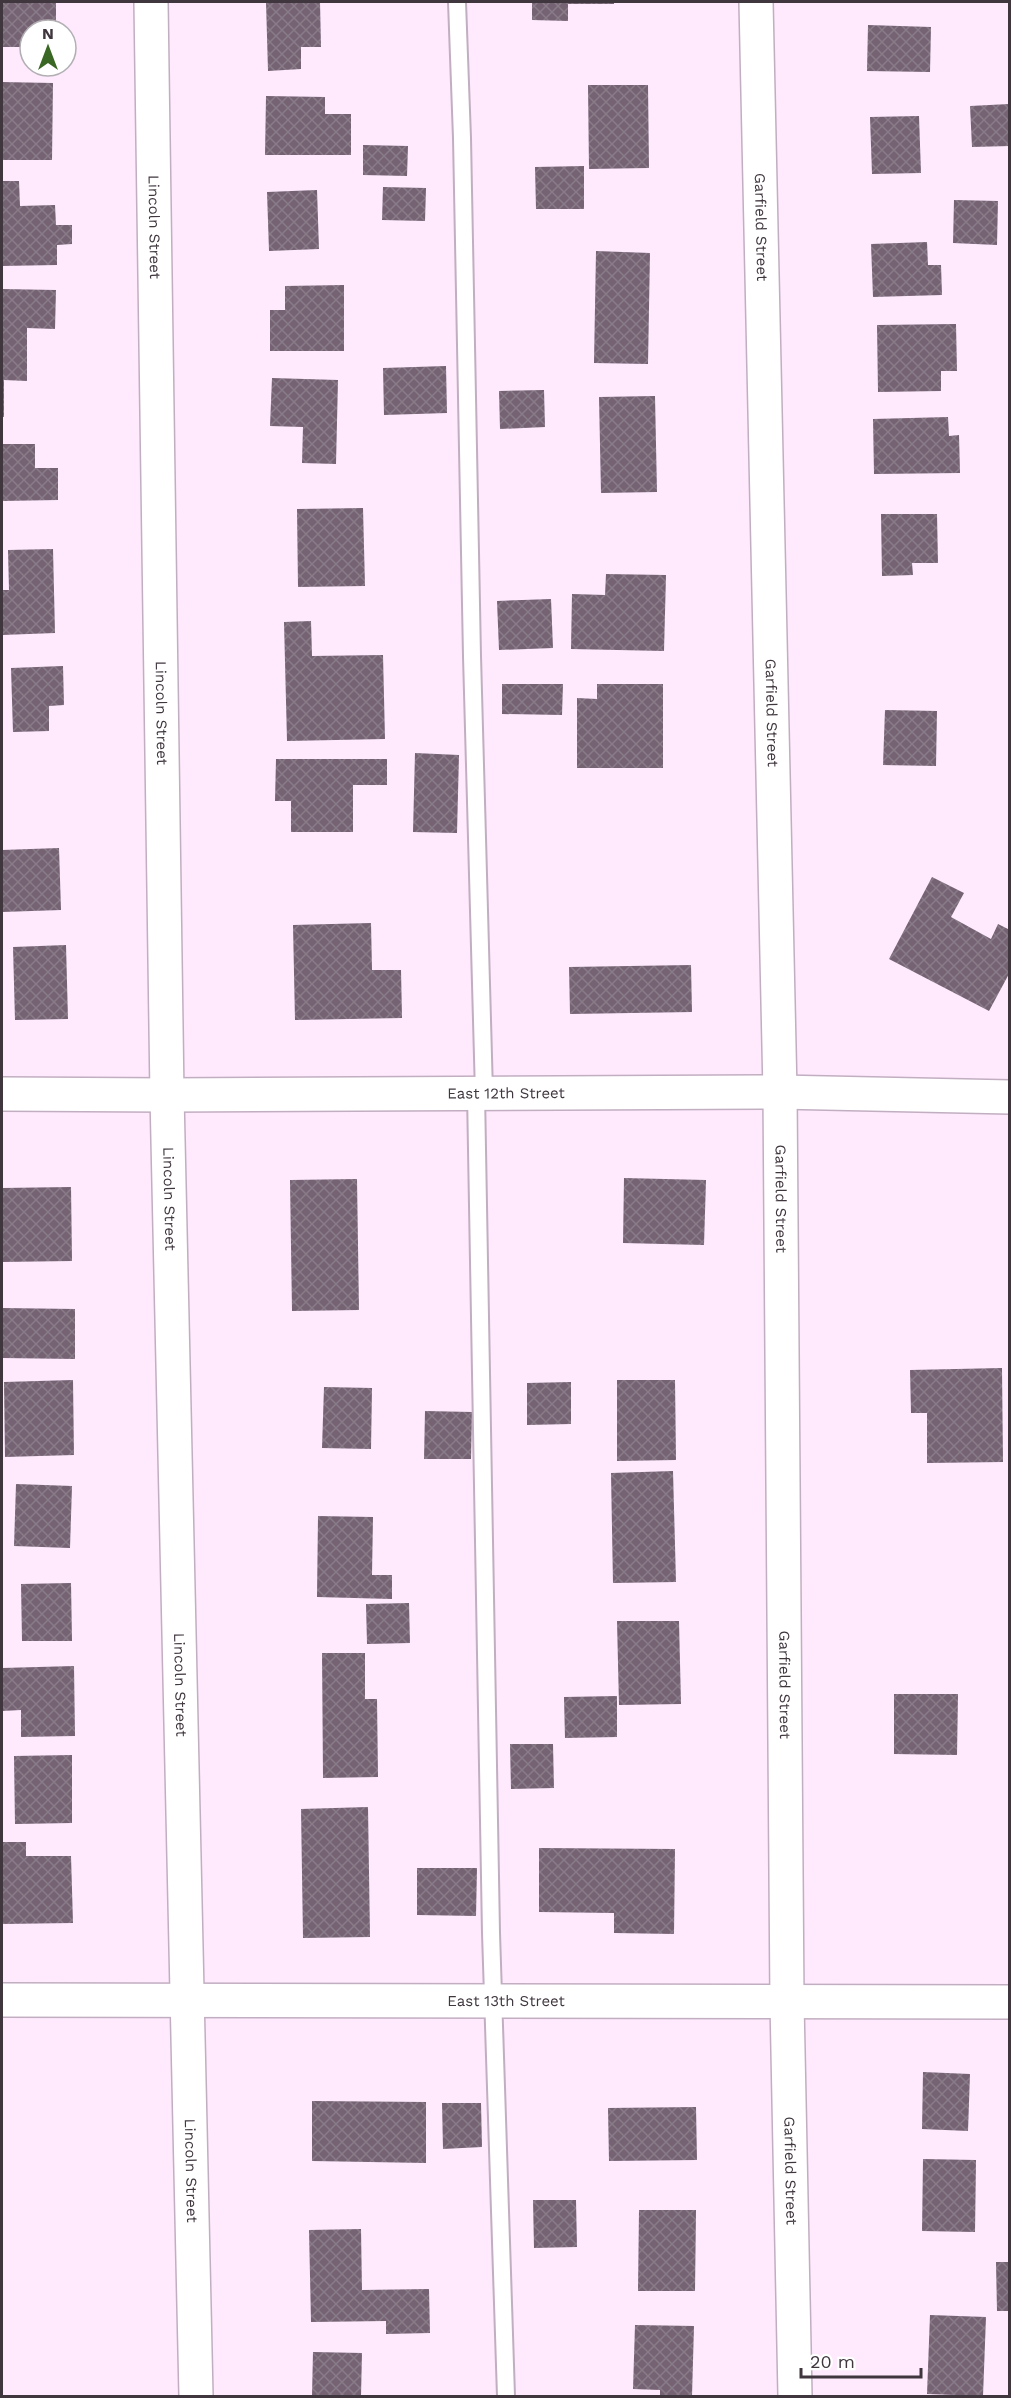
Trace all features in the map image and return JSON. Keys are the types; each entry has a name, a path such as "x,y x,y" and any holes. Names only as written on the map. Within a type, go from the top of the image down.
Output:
{"street":[{"name":"Lincoln Street","path":"151,2 167,1095 196,2397"},
{"name":"Garfield Street","path":"756,2 780,1092 787,2002 795,2397"},
{"name":"East 12th Street","path":"2,1094 780,1092 1010,1097"},
{"name":"East 13th Street","path":"2,2001 1010,2002"}],"lane":[{"path":"457,2 463,162 480,1093 491,1922 506,2397"}],"building":[{"path":"2,2 56,2 56,18 18,18 18,47 2,47"},
{"path":"266,2 320,2 321,47 301,47 301,69 268,71"},
{"path":"532,2 614,2 614,4 568,4 568,21 532,20"},
{"path":"868,25 931,27 930,72 867,71"},
{"path":"2,82 53,83 52,160 2,160"},
{"path":"588,85 648,85 649,168 589,169"},
{"path":"266,96 325,97 325,114 351,114 351,155 265,155"},
{"path":"1009,104 1010,146 972,147 970,106"},
{"path":"919,116 921,173 872,174 870,117"},
{"path":"363,145 408,146 407,176 363,175"},
{"path":"584,166 584,209 536,209 535,167"},
{"path":"2,181 19,181 20,206 55,205 56,225 72,225 72,244 57,245 57,265 2,266"},
{"path":"383,187 426,188 425,221 382,220"},
{"path":"317,190 319,249 269,251 267,192"},
{"path":"954,200 998,201 997,245 953,243"},
{"path":"927,242 928,265 941,265 942,295 873,297 871,244"},
{"path":"596,251 650,253 648,364 594,363"},
{"path":"344,285 344,351 270,351 270,310 285,310 285,286"},
{"path":"2,289 56,290 55,329 27,328 27,381 4,380 4,417 2,417"},
{"path":"956,324 957,371 941,371 941,391 878,392 877,325"},
{"path":"446,366 447,413 384,415 383,368"},
{"path":"272,378 338,380 336,464 302,463 303,427 270,426"},
{"path":"544,390 545,427 500,429 499,391"},
{"path":"655,396 657,492 601,493 599,397"},
{"path":"948,417 949,436 959,435 960,473 874,474 873,419"},
{"path":"2,444 35,444 35,468 58,468 58,500 2,501"},
{"path":"363,508 365,586 298,587 297,509"},
{"path":"881,514 937,514 938,563 912,563 913,575 882,576"},
{"path":"53,549 55,633 2,635 2,590 9,590 8,550"},
{"path":"606,574 666,575 664,651 571,649 572,594 605,595"},
{"path":"551,599 553,648 499,650 497,601"},
{"path":"311,621 312,656 383,655 385,739 287,741 284,622"},
{"path":"63,666 64,705 49,706 49,731 13,732 11,668"},
{"path":"502,684 563,684 562,715 502,714"},
{"path":"597,684 663,684 663,768 577,768 577,698 597,699"},
{"path":"885,710 937,711 936,766 883,765"},
{"path":"415,753 459,755 457,833 413,832"},
{"path":"276,759 387,759 387,785 353,785 353,832 291,832 291,801 275,801"},
{"path":"59,848 61,910 2,912 2,850"},
{"path":"932,877 964,893 951,917 991,939 998,924 1010,930 1010,972 989,1011 889,959"},
{"path":"371,923 372,970 401,970 402,1018 295,1020 293,925"},
{"path":"66,945 68,1019 15,1020 13,947"},
{"path":"691,965 692,1012 570,1014 569,967"},
{"path":"624,1178 706,1180 704,1245 623,1243"},
{"path":"357,1179 359,1310 292,1311 290,1180"},
{"path":"71,1187 72,1261 2,1262 2,1188"},
{"path":"2,1308 75,1309 75,1359 2,1358"},
{"path":"1002,1368 1003,1462 927,1463 927,1413 911,1413 910,1370"},
{"path":"73,1380 74,1455 5,1457 4,1382"},
{"path":"617,1380 675,1380 676,1460 617,1461"},
{"path":"571,1382 571,1424 527,1425 527,1383"},
{"path":"324,1387 372,1388 371,1449 322,1448"},
{"path":"425,1411 472,1412 471,1459 424,1459"},
{"path":"673,1471 676,1582 613,1583 611,1473"},
{"path":"16,1484 72,1486 70,1548 14,1546"},
{"path":"318,1516 373,1517 372,1575 392,1575 392,1599 317,1597"},
{"path":"71,1583 72,1641 22,1641 21,1584"},
{"path":"409,1603 410,1643 367,1644 366,1604"},
{"path":"617,1621 679,1621 681,1704 619,1705"},
{"path":"322,1653 365,1653 365,1699 377,1699 378,1777 323,1778"},
{"path":"74,1666 75,1736 21,1737 21,1710 2,1711 2,1668"},
{"path":"894,1694 958,1694 957,1755 894,1754"},
{"path":"617,1696 617,1737 565,1738 564,1697"},
{"path":"510,1744 553,1744 554,1788 511,1789"},
{"path":"72,1755 72,1823 15,1824 14,1756"},
{"path":"368,1807 370,1937 303,1938 301,1809"},
{"path":"2,1842 26,1842 26,1856 71,1856 73,1923 2,1924"},
{"path":"539,1848 675,1849 674,1934 614,1933 614,1913 539,1912"},
{"path":"417,1868 477,1868 476,1916 417,1915"},
{"path":"923,2072 970,2074 968,2131 922,2129"},
{"path":"312,2101 426,2102 426,2163 312,2161"},
{"path":"442,2103 481,2103 482,2147 443,2149"},
{"path":"696,2107 697,2160 609,2161 608,2108"},
{"path":"923,2159 976,2160 975,2232 922,2231"},
{"path":"533,2200 576,2200 577,2247 534,2248"},
{"path":"639,2210 696,2210 695,2291 638,2291"},
{"path":"361,2229 362,2290 429,2289 430,2333 386,2334 386,2321 311,2322 309,2230"},
{"path":"996,2262 1010,2262 1010,2311 997,2311"},
{"path":"930,2315 986,2317 983,2396 927,2394"},
{"path":"635,2325 694,2326 692,2396 660,2396 660,2390 633,2389"},
{"path":"313,2352 362,2353 361,2396 312,2396"}]}
